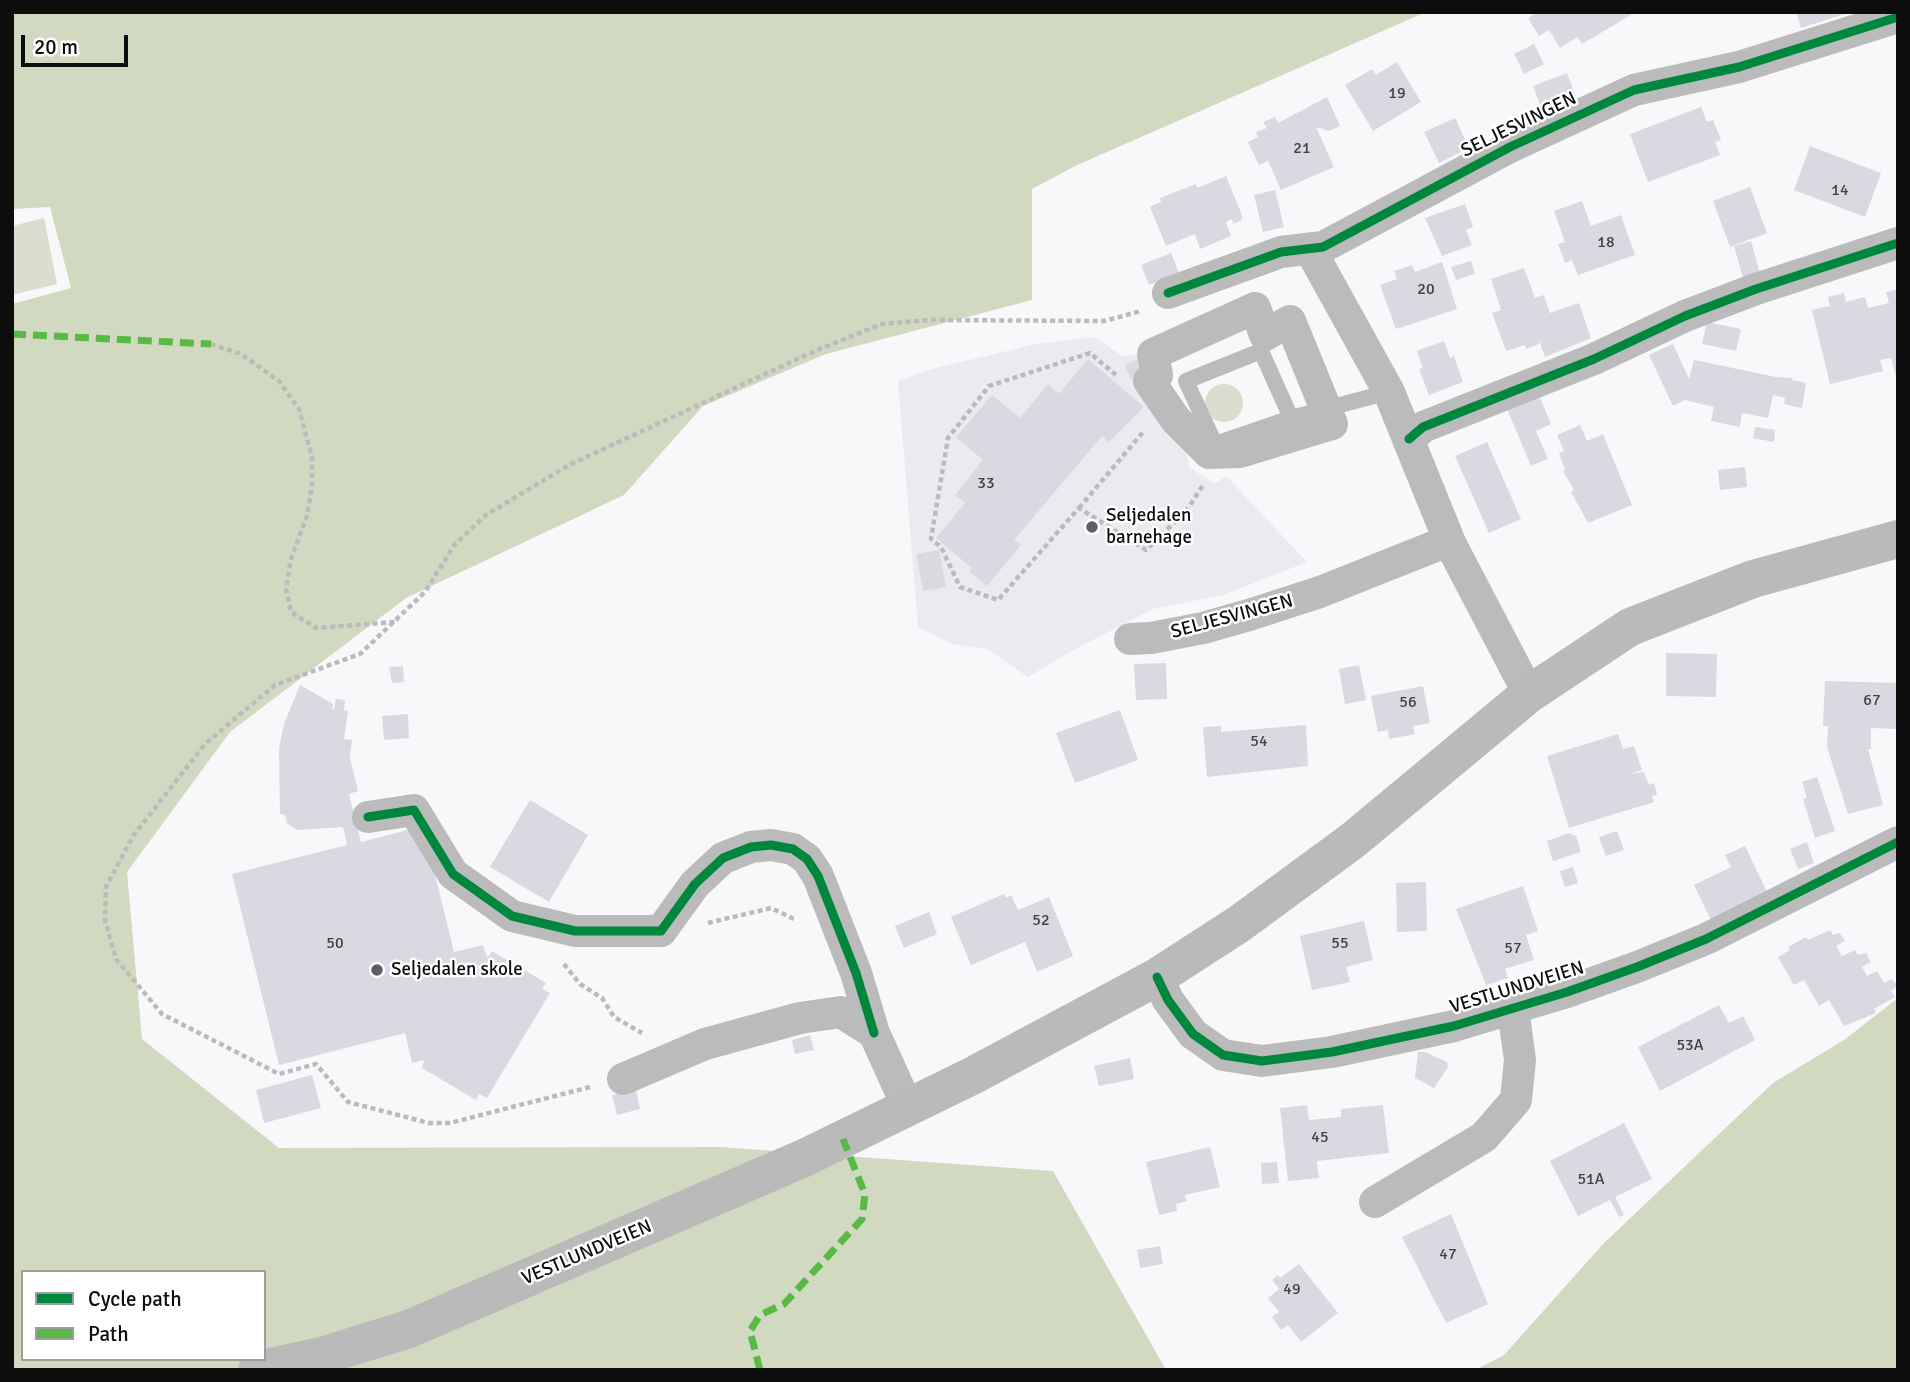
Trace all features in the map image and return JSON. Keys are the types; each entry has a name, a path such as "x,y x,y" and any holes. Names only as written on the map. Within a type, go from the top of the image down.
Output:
{"main road":[{"name":"VESTLUNDVEIEN","path":"257,1370 325,1355 409,1329 655,1224 908,1108 1157,977 1239,924 1352,841 1529,694 1630,627 1753,579 1898,538"}],"street":[{"name":"SELJESVINGEN","path":"1168,293 1281,252 1311,251 1323,247 1510,147 1634,90 1739,67 1898,17"},
{"path":"1409,439 1423,427 1594,359 1685,316 1756,289 1898,243"},
{"path":"1311,251 1390,392 1451,545 1529,694"},
{"path":"1255,308 1265,335 1290,321 1326,409 1332,424 1240,452 1209,453 1176,420 1149,381 1157,374 1153,354 1255,308"},
{"name":"SELJESVINGEN","path":"1130,639 1177,633 1249,615 1320,592 1438,545 1451,545"},
{"path":"368,817 414,810 453,874 512,916 575,931 661,931 695,884 723,858 751,847 771,845 793,849 807,859 818,876 856,973 874,1034 908,1108"},
{"name":"VESTLUNDVEIEN","path":"1157,977 1168,1000 1192,1034 1223,1055 1262,1061 1332,1052 1454,1026 1591,984 1706,939 1898,842"},
{"path":"1375,1202 1484,1137 1516,1100 1520,1060 1513,1009"},
{"path":"623,1079 705,1044 800,1018 841,1012 874,1034"}],"lane":[{"path":"1291,418 1261,351 1186,381 1215,444 1291,418 1390,392"}],"path":[{"path":"623,1079 450,1122 429,1123 348,1102 316,1064 279,1074 162,1014 116,959 105,920 106,887 133,836 205,744 275,685 360,654 425,592 455,544 486,515 569,465 815,351 882,324 927,320 1104,321 1163,304 1168,293"},
{"path":"211,344 241,354 279,381 299,409 312,457 312,486 307,516 290,559 286,589 291,612 316,628 396,622"},
{"path":"1119,378 1090,353 989,386 948,438 931,539 941,547 960,587 998,600 1146,429"},
{"path":"1079,508 1146,550 1187,510 1211,473 1214,453"},
{"path":"661,931 771,908 795,918 800,930"},
{"path":"580,984 602,998 614,1017 643,1034"}],"shaded area":[{"name":"Seljedalen barnehage","path":"1095,337 1122,356 1150,352 1186,447 1189,467 1215,484 1226,476 1307,562 1223,595 1153,609 1028,677 987,649 952,644 918,627 898,381 932,369 1036,344"}],"green space":[{"path":"12,12 1426,12 1075,166 1032,189 1032,300 826,354 703,406 624,495 406,598 230,732 127,872 142,1039 279,1148 720,1147 1053,1171 1166,1370 12,1370 12,304 71,288 50,207 12,209"},
{"path":"44,218 57,284 12,295 12,226"},
{"path":"1224,384 1238,389 1243,403 1238,417 1224,422 1210,417 1205,403 1210,389"},
{"path":"1898,998 1898,1370 1475,1370 1504,1355 1604,1243 1773,1083 1844,1040"}],"building":[{"path":"1537,12 1636,12 1582,44 1578,37 1560,48 1549,30 1539,36 1528,18"},
{"path":"1796,12 1848,12 1848,13 1801,28"},
{"path":"1534,44 1544,64 1524,74 1514,54"},
{"path":"1397,62 1421,102 1373,131 1345,85 1372,69 1376,75"},
{"path":"1567,73 1577,99 1543,112 1533,86"},
{"path":"1327,97 1340,126 1329,131 1316,127 1334,167 1281,190 1268,161 1259,165 1248,142 1258,137 1256,132 1267,128 1263,122 1275,117 1278,123"},
{"path":"1701,107 1707,122 1713,120 1721,140 1715,142 1720,155 1648,182 1630,134"},
{"path":"1455,118 1469,148 1439,163 1424,132"},
{"path":"1810,146 1881,173 1865,217 1794,190"},
{"path":"1226,176 1242,215 1242,220 1233,224 1232,219 1226,222 1231,236 1200,249 1195,234 1166,246 1150,207 1161,202 1160,198 1196,184 1197,188"},
{"path":"1750,187 1767,233 1730,247 1713,201"},
{"path":"1275,190 1284,227 1263,232 1254,195"},
{"path":"1582,201 1591,226 1621,215 1635,255 1578,275 1572,260 1565,263 1558,244 1565,242 1554,211"},
{"path":"1465,204 1473,227 1466,230 1472,245 1442,256 1425,218"},
{"path":"1751,241 1760,273 1743,278 1734,246"},
{"path":"1171,253 1179,273 1149,285 1141,265"},
{"path":"1471,261 1475,274 1456,280 1451,267"},
{"path":"1442,262 1457,309 1396,329 1380,285 1397,279 1394,271 1412,265 1415,272"},
{"path":"1524,268 1535,298 1544,295 1550,313 1579,303 1591,338 1545,357 1539,340 1539,344 1526,349 1525,345 1506,351 1492,313 1501,310 1491,279"},
{"path":"1898,289 1898,384 1891,358 1880,360 1883,371 1830,384 1812,310 1830,306 1828,297 1844,293 1846,302 1865,297 1868,308 1889,303 1886,292"},
{"path":"1707,322 1741,329 1736,351 1702,344"},
{"path":"1444,341 1450,358 1454,356 1463,382 1429,395 1419,369 1423,368 1417,351"},
{"path":"1673,344 1689,379 1694,360 1793,378 1792,380 1806,383 1802,408 1784,404 1785,398 1773,395 1768,418 1742,413 1740,427 1711,421 1714,407 1685,400 1673,406 1649,355"},
{"path":"1145,356 1151,369 1131,379 1125,365"},
{"path":"1088,359 1144,407 1109,442 1102,436 1014,540 1021,545 987,586 969,571 972,568 936,538 965,503 955,495 983,460 956,437 992,395 1020,418 1048,384 1059,394"},
{"path":"1539,395 1551,424 1536,431 1548,459 1531,466 1507,409"},
{"path":"1580,425 1587,441 1603,434 1632,505 1588,523 1563,471 1565,470 1559,453 1564,451 1557,435"},
{"path":"1755,427 1775,430 1774,442 1753,438"},
{"path":"1487,442 1521,519 1489,533 1455,456"},
{"path":"1745,467 1747,487 1720,490 1718,470"},
{"path":"939,550 946,587 923,591 916,554"},
{"path":"1666,653 1717,654 1716,697 1666,696"},
{"path":"1166,663 1167,699 1136,700 1134,664"},
{"path":"1359,665 1366,700 1345,704 1339,669"},
{"path":"403,666 404,682 392,683 389,667"},
{"path":"1825,681 1898,683 1898,729 1871,728 1871,749 1868,749 1883,805 1848,814 1827,747 1828,726 1823,726"},
{"path":"300,685 333,704 332,709 336,699 345,700 344,710 348,711 344,739 352,740 350,758 358,791 349,794 361,842 423,826 454,952 483,945 488,957 492,951 546,983 542,989 550,993 487,1098 479,1094 476,1100 422,1068 424,1060 412,1063 405,1033 279,1065 232,874 347,845 343,827 297,830 287,823 285,815 280,814 279,748 284,724"},
{"path":"1423,686 1430,723 1413,726 1415,734 1389,739 1388,730 1378,732 1371,696"},
{"path":"1120,710 1138,760 1075,783 1056,733"},
{"path":"408,714 409,738 384,740 382,716"},
{"path":"1306,725 1308,766 1207,777 1203,727 1221,726 1221,732"},
{"path":"1618,734 1623,749 1634,746 1642,770 1630,774 1644,772 1649,785 1654,783 1657,795 1652,796 1654,802 1569,828 1547,756"},
{"path":"1817,777 1835,831 1815,838 1803,799 1807,798 1802,782"},
{"path":"530,800 588,835 549,902 490,867"},
{"path":"1617,831 1624,850 1606,856 1599,837"},
{"path":"1569,833 1576,836 1581,852 1553,861 1547,841"},
{"path":"1807,842 1814,863 1798,869 1790,849"},
{"path":"1745,846 1767,892 1711,920 1694,885 1731,867 1725,855"},
{"path":"1573,867 1578,883 1565,887 1560,871"},
{"path":"1426,882 1427,931 1397,932 1396,883"},
{"path":"1523,886 1538,931 1526,935 1534,960 1505,969 1508,978 1486,985 1456,909"},
{"path":"1004,894 1006,898 1011,895 1018,910 1049,897 1073,956 1037,972 1025,942 971,965 951,917"},
{"path":"929,912 937,934 904,948 895,926"},
{"path":"1364,921 1373,960 1346,967 1350,982 1312,990 1300,936"},
{"path":"1830,930 1833,935 1840,933 1845,941 1836,946 1842,956 1855,950 1858,955 1866,953 1871,962 1862,967 1867,976 1877,971 1884,983 1892,979 1898,986 1891,991 1895,997 1874,1009 1876,1013 1844,1026 1829,1000 1819,1006 1804,980 1794,985 1778,957 1790,950 1788,947 1806,937 1808,940"},
{"path":"1719,1005 1729,1023 1743,1016 1755,1040 1660,1091 1638,1047"},
{"path":"810,1035 814,1050 795,1054 792,1040"},
{"path":"1418,1052 1425,1052 1447,1062 1448,1067 1434,1088 1415,1078"},
{"path":"1130,1058 1134,1079 1099,1086 1094,1066"},
{"path":"312,1075 321,1108 264,1123 256,1090"},
{"path":"636,1090 640,1109 617,1115 612,1095"},
{"path":"1307,1105 1309,1120 1341,1117 1341,1109 1383,1105 1389,1153 1317,1161 1319,1178 1288,1181 1280,1108"},
{"path":"1624,1123 1652,1179 1615,1197 1624,1215 1619,1217 1610,1200 1578,1216 1550,1161"},
{"path":"1210,1147 1220,1187 1185,1195 1187,1201 1176,1204 1177,1211 1159,1215 1146,1162"},
{"path":"1277,1162 1279,1183 1262,1184 1261,1163"},
{"path":"1451,1214 1488,1304 1446,1323 1402,1237"},
{"path":"1160,1246 1163,1264 1140,1268 1137,1250"},
{"path":"1299,1264 1338,1313 1301,1342 1288,1325 1281,1330 1272,1317 1279,1312 1268,1298 1279,1289 1272,1280 1278,1275 1280,1278"}],"marked path":[{"path":"12,334 211,344"},
{"path":"760,1370 750,1331 760,1315 784,1304 862,1219 865,1194 843,1139"}],"cycle path":[{"path":"1168,293 1281,252 1323,247 1510,147 1634,90 1739,67 1898,17"},
{"path":"1409,439 1423,427 1594,359 1685,316 1756,289 1898,243"},
{"path":"368,817 414,810 453,874 512,916 575,931 661,931 695,884 723,858 751,847 771,845 793,849 807,859 818,876 856,973 874,1033"},
{"path":"1157,977 1168,1000 1193,1034 1223,1055 1262,1061 1332,1052 1454,1026 1567,992 1637,967 1706,939 1898,842"}],"place":[{"name":"Seljedalen barnehage","path":"1092,527"},
{"name":"Seljedalen skole","path":"377,970"}]}
